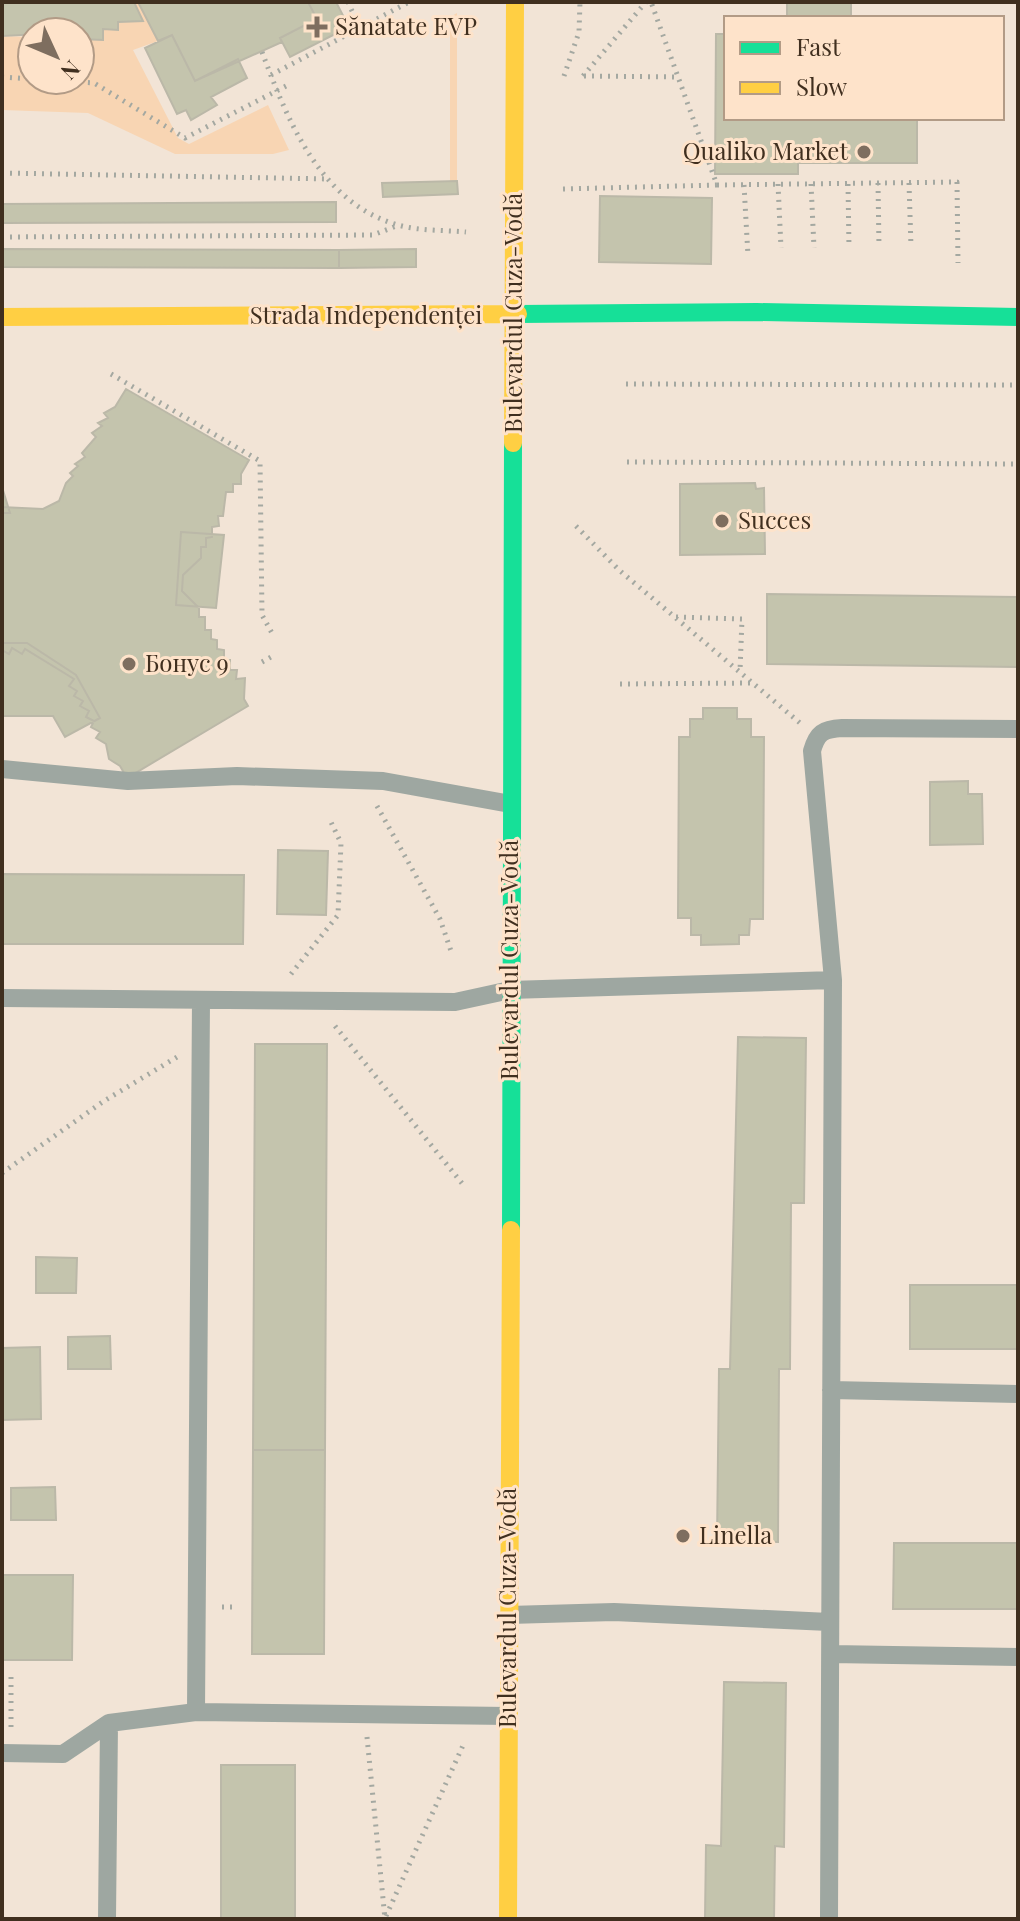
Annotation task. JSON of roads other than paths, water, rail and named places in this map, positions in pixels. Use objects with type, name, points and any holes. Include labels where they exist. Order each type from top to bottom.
[{"type":"main road","name":"Bulevardul Cuza-Vodă","points":[[508,1919],[515,2]]},
{"type":"main road","name":"Strada Independenței","points":[[2,317],[757,312],[1018,317]]},
{"type":"lane","points":[[829,1919],[833,980],[812,751],[816,736],[826,729],[1018,729]]},
{"type":"lane","points":[[2,769],[128,781],[237,776],[364,780],[510,804]]},
{"type":"lane","points":[[2,998],[455,1002],[510,990],[833,980]]},
{"type":"lane","points":[[196,1712],[201,1000]]},
{"type":"lane","points":[[831,1390],[1018,1394]]},
{"type":"lane","points":[[509,1615],[614,1612],[829,1622]]},
{"type":"lane","points":[[831,1654],[1018,1657]]},
{"type":"lane","points":[[6,1753],[63,1754],[109,1723],[196,1712],[508,1716]]},
{"type":"lane","points":[[107,1919],[109,1723]]},
{"type":"place","name":"Sănatate EVP","points":[[317,27]]},
{"type":"place","name":"Qualiko Market","points":[[864,152]]},
{"type":"place","name":"Succes","points":[[722,521]]},
{"type":"place","name":"Бонус 9","points":[[129,664]]},
{"type":"place","name":"Linella","points":[[683,1536]]}]
